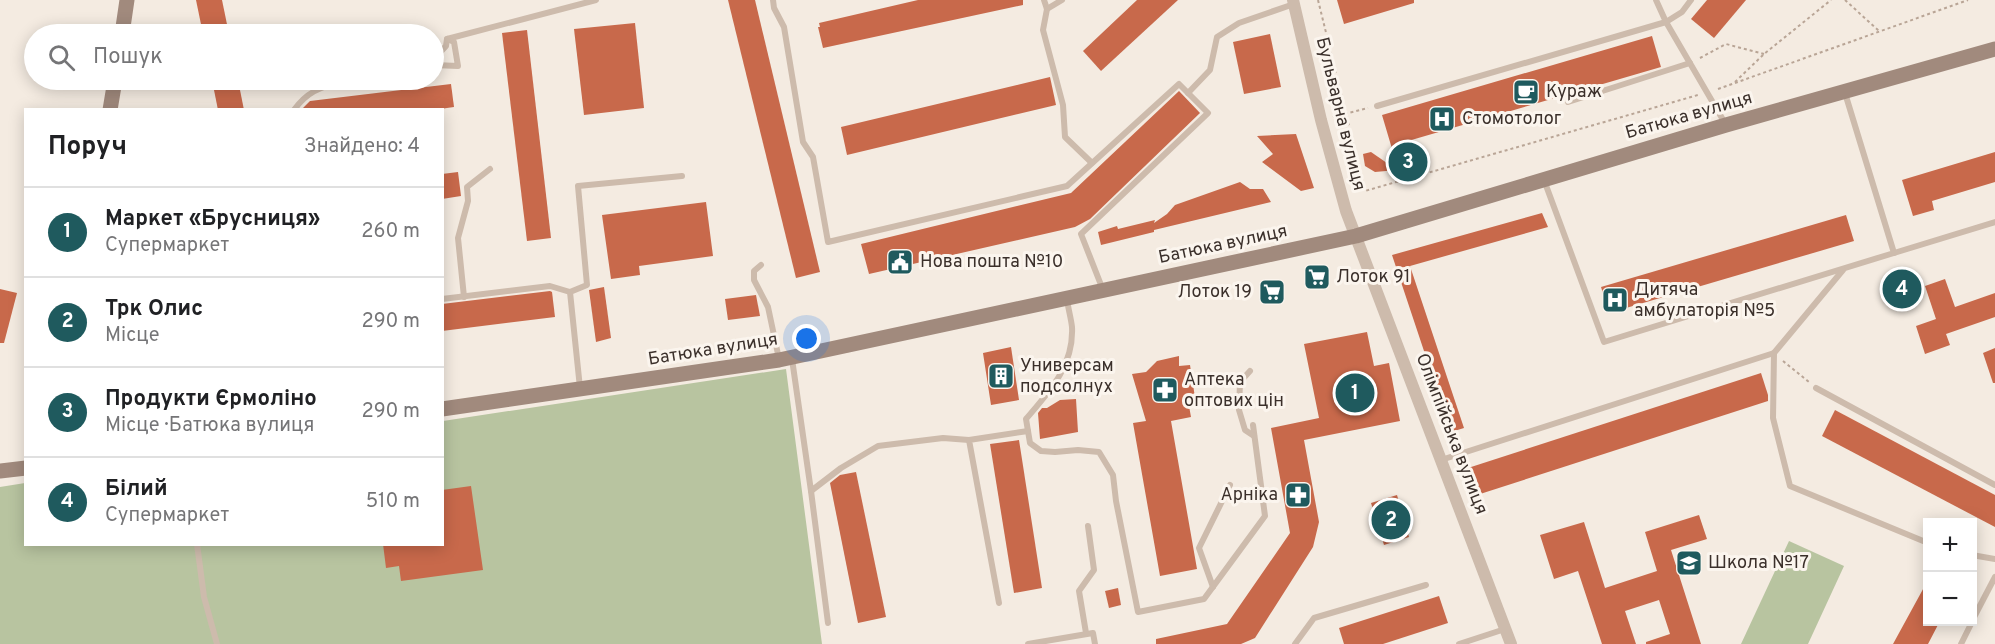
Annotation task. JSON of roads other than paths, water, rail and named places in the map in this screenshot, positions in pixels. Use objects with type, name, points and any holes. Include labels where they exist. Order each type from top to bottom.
[{"type":"street","points":[[123,24],[127,0]]},
{"type":"street","name":"Бульварна вулиця","points":[[1294,2],[1321,120],[1346,211],[1356,236]]},
{"type":"street","name":"Батюка вулиця","points":[[444,409],[785,358],[1356,236],[1726,125],[1995,49]]},
{"type":"street","points":[[110,108],[113,90]]},
{"type":"street","name":"Олімпійська вулиця","points":[[1356,236],[1511,644]]},
{"type":"street","points":[[0,471],[24,468]]},
{"type":"lane","points":[[447,39],[596,0]]},
{"type":"lane","points":[[773,0],[774,8],[784,27],[803,142],[813,157],[828,242],[1067,186],[1179,84],[1208,113],[1081,234],[1103,290]]},
{"type":"lane","points":[[1044,0],[1047,9],[1043,30],[1063,105],[1065,136],[1092,163]]},
{"type":"lane","points":[[1047,9],[1062,0]]},
{"type":"lane","points":[[1656,0],[1666,22],[1726,125]]},
{"type":"lane","points":[[1377,106],[1666,22],[1682,12],[1691,0]]},
{"type":"lane","points":[[1188,93],[1210,70],[1217,37],[1239,23],[1294,2]]},
{"type":"lane","points":[[444,48],[447,39]]},
{"type":"lane","points":[[444,65],[458,66],[454,42],[447,39]]},
{"type":"lane","points":[[1568,102],[1690,63]]},
{"type":"lane","points":[[295,108],[303,97],[315,90]]},
{"type":"lane","points":[[1845,92],[1894,253]]},
{"type":"lane","points":[[464,297],[458,238],[468,201],[467,187],[490,169]]},
{"type":"lane","points":[[444,299],[550,286],[570,292],[587,285],[578,186],[682,176]]},
{"type":"lane","points":[[1544,180],[1604,342],[1995,222]]},
{"type":"lane","points":[[761,266],[754,271],[754,280],[768,307],[785,358],[811,491],[828,622]]},
{"type":"lane","points":[[1441,460],[1774,353],[1844,269]]},
{"type":"lane","points":[[570,292],[580,389]]},
{"type":"lane","points":[[1067,298],[1072,328],[1068,359],[1056,383],[1026,419],[1030,443],[1041,451],[1099,452],[1113,475],[1138,612],[1204,599],[1264,516],[1253,425]]},
{"type":"lane","points":[[1774,353],[1773,418],[1790,486],[1923,541]]},
{"type":"lane","points":[[1250,371],[1240,382],[1239,410],[1245,430],[1254,436]]},
{"type":"lane","points":[[1816,388],[1995,484]]},
{"type":"lane","points":[[811,491],[841,468],[878,446],[943,438],[969,440],[1028,431]]},
{"type":"lane","points":[[969,440],[999,603]]},
{"type":"lane","points":[[1213,587],[1199,548],[1230,485]]},
{"type":"lane","points":[[1086,633],[1078,591],[1094,570],[1088,526]]},
{"type":"lane","points":[[197,546],[204,597],[217,644]]},
{"type":"lane","points":[[1977,556],[1995,559]]},
{"type":"lane","points":[[1977,611],[1995,577]]},
{"type":"lane","points":[[1295,644],[1314,618],[1426,585]]},
{"type":"lane","points":[[1961,644],[1970,626]]},
{"type":"lane","points":[[1459,644],[1505,629]]},
{"type":"lane","points":[[1028,644],[1086,633],[1093,633],[1095,644]]},
{"type":"place","name":"Кураж","points":[[1526,92]]},
{"type":"place","name":"Стомотолог","points":[[1442,119]]},
{"type":"place","name":"Продукти Єрмоліно","points":[[1408,162]]},
{"type":"place","name":"Нова пошта №10","points":[[900,262]]},
{"type":"place","name":"Лоток 91","points":[[1317,277]]},
{"type":"place","name":"Білий","points":[[1902,289]]},
{"type":"place","name":"Лоток 19","points":[[1272,292]]},
{"type":"place","name":"Дитяча амбулаторія №5","points":[[1615,300]]},
{"type":"place","name":"Универсам подсолнух","points":[[1001,376]]},
{"type":"place","name":"Аптека оптових цін","points":[[1165,390]]},
{"type":"place","name":"Маркет «Брусниця»","points":[[1355,393]]},
{"type":"place","name":"Арніка","points":[[1298,495]]},
{"type":"place","name":"Трк Олис","points":[[1391,520]]},
{"type":"place","name":"Школа №17","points":[[1689,563]]}]
